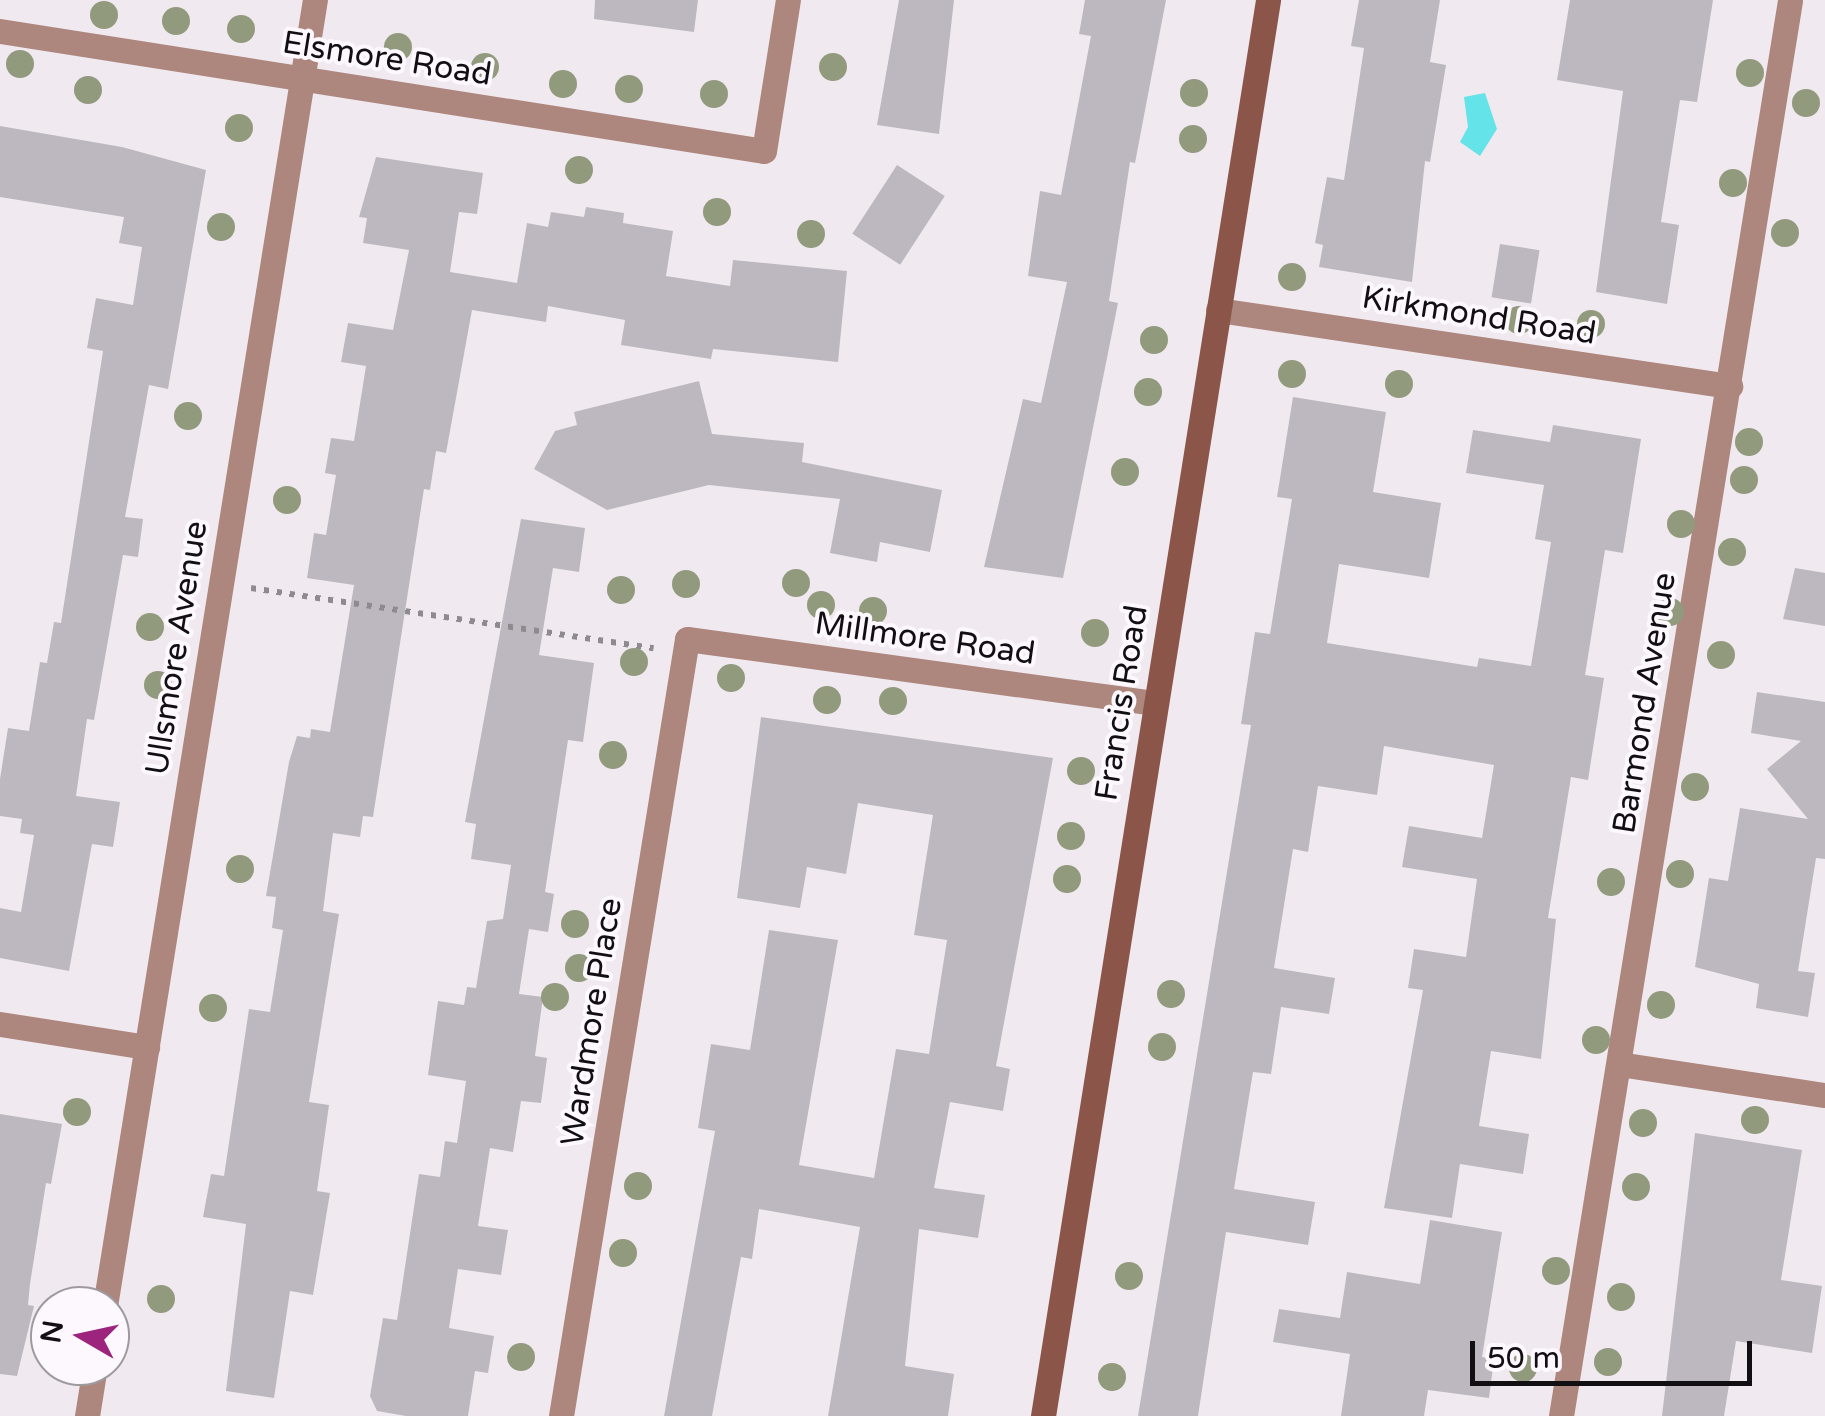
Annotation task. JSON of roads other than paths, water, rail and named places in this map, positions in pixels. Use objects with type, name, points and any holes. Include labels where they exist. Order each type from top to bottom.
[{"type":"street","name":"Ullsmore Avenue","points":[[108,1286],[315,0]]},
{"type":"street","name":"Elsmore Road","points":[[0,31],[764,151],[788,0]]},
{"type":"street","name":"Francis Road","points":[[1044,1416],[1268,0]]},
{"type":"street","name":"Barmond Avenue","points":[[1562,1416],[1790,0]]},
{"type":"street","name":"Kirkmond Road","points":[[1218,310],[1730,386]]},
{"type":"street","name":"Millmore Road","points":[[687,639],[1154,703]]},
{"type":"street","name":"Wardmore Place","points":[[562,1416],[687,639]]},
{"type":"street","points":[[0,1024],[147,1047]]},
{"type":"street","points":[[1620,1064],[1825,1095]]},
{"type":"street","points":[[87,1416],[92,1386]]},
{"type":"water","points":[[1485,93],[1497,129],[1480,156],[1460,142],[1468,127],[1464,97]]}]
